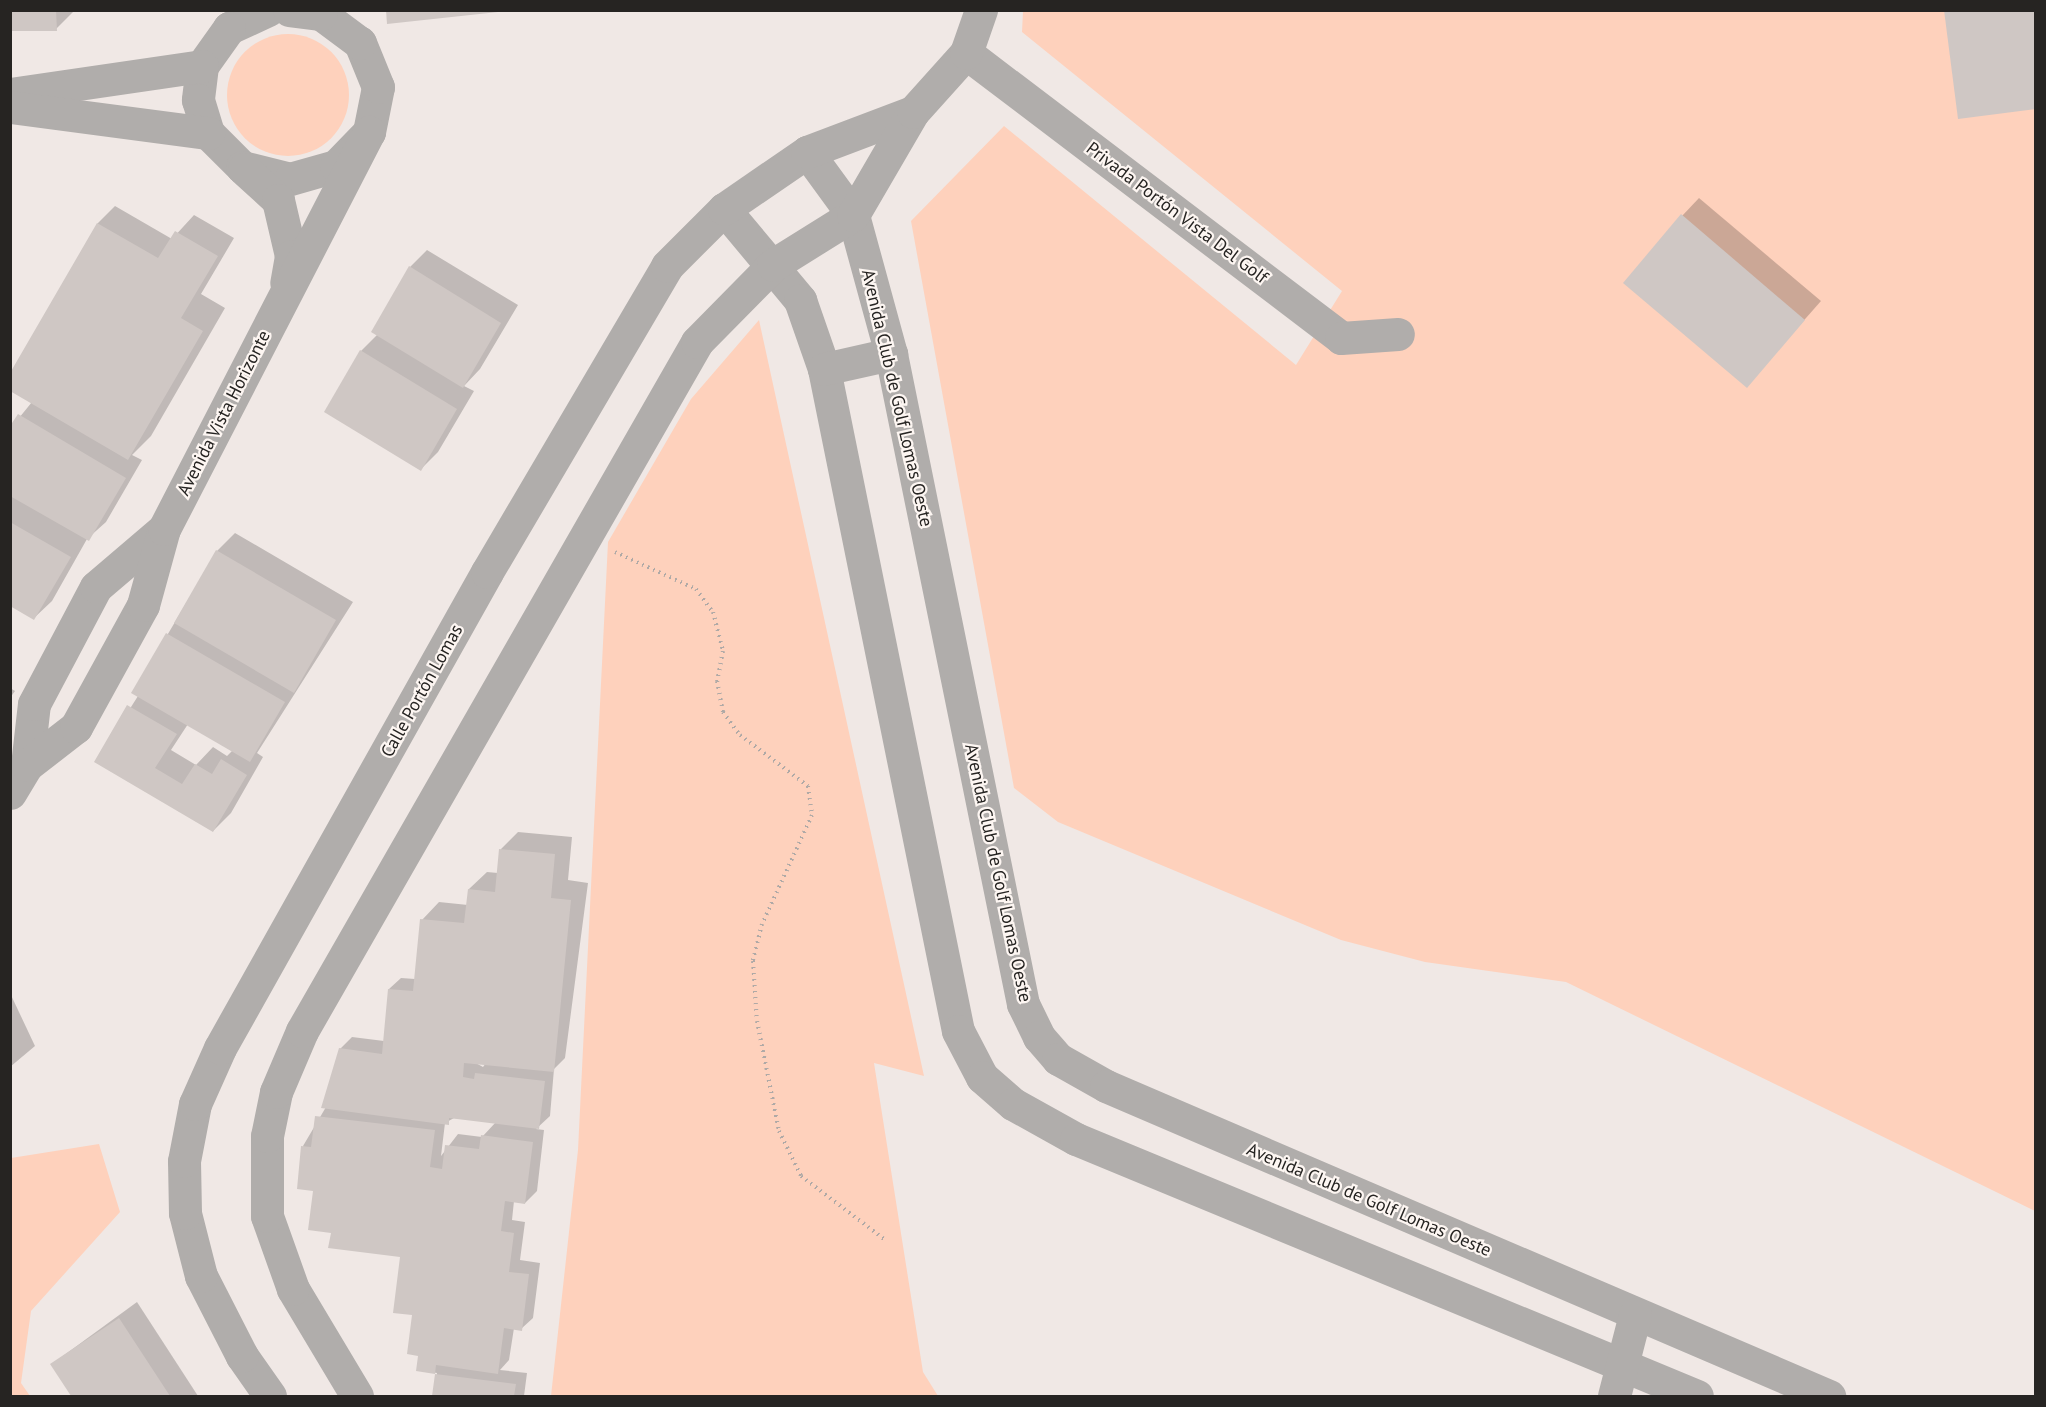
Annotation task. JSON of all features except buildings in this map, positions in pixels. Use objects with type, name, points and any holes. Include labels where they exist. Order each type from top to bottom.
[{"type":"street","points":[[10,107],[208,133],[198,100],[202,66],[229,28],[268,10]]},
{"type":"street","name":"Avenida Vista Horizonte","points":[[10,793],[27,765],[76,727],[143,605],[164,529],[369,132],[378,87],[360,43],[321,14],[289,10]]},
{"type":"street","points":[[966,53],[981,10]]},
{"type":"street","name":"Calle Portón Lomas","points":[[357,1396],[293,1289],[267,1216],[264,1170],[276,1092],[302,1031],[584,539],[661,396],[697,342],[773,265],[853,215],[913,112],[966,53]]},
{"type":"street","name":"Privada Portón Vista Del Golf","points":[[966,53],[1341,338],[1398,334]]},
{"type":"street","points":[[10,94],[202,66]]},
{"type":"street","name":"Calle Portón Lomas","points":[[270,1396],[242,1356],[201,1276],[184,1213],[184,1161],[195,1104],[245,1003],[564,439],[667,266],[724,209],[807,152],[913,112]]},
{"type":"street","points":[[242,167],[290,179],[327,169],[336,166],[369,132]]},
{"type":"street","name":"Avenida Vista Horizonte","points":[[208,133],[278,200],[291,256],[284,297]]},
{"type":"street","name":"Avenida Club de Golf Lomas Oeste","points":[[807,152],[853,215],[891,354],[1023,1004],[1039,1037],[1058,1059],[1106,1086],[1635,1315],[1829,1396]]},
{"type":"street","points":[[724,209],[800,300],[824,369],[958,1030],[982,1077],[1013,1104],[1076,1139],[1697,1396]]},
{"type":"street","points":[[824,369],[891,354]]},
{"type":"street","name":"Avenida Vista Horizonte","points":[[27,765],[34,704],[96,587],[164,529]]},
{"type":"street","points":[[1614,1396],[1635,1315]]},
{"type":"path","points":[[584,539],[696,589],[713,612],[723,651],[717,681],[723,712],[740,735],[808,786],[812,815],[762,924],[753,961],[757,1020],[780,1131],[801,1176],[884,1239]]},
{"type":"shaded area","points":[[1023,11],[2035,11],[2035,1211],[1566,982],[1425,962],[1341,940],[1058,822],[1014,788],[911,221],[1004,126],[1296,365],[1342,291],[1022,32]]},
{"type":"shaded area","points":[[288,34],[311,39],[322,44],[331,52],[339,61],[344,72],[349,95],[344,118],[339,129],[331,138],[322,146],[311,151],[288,156],[265,151],[254,146],[245,138],[237,129],[232,118],[227,95],[232,72],[237,61],[245,52],[254,44],[265,39]]},
{"type":"shaded area","points":[[759,320],[924,1076],[874,1063],[923,1372],[938,1396],[551,1396],[578,1150],[608,542],[691,399]]},
{"type":"shaded area","points":[[99,1144],[120,1212],[31,1311],[21,1383],[30,1396],[11,1396],[11,1158]]}]
